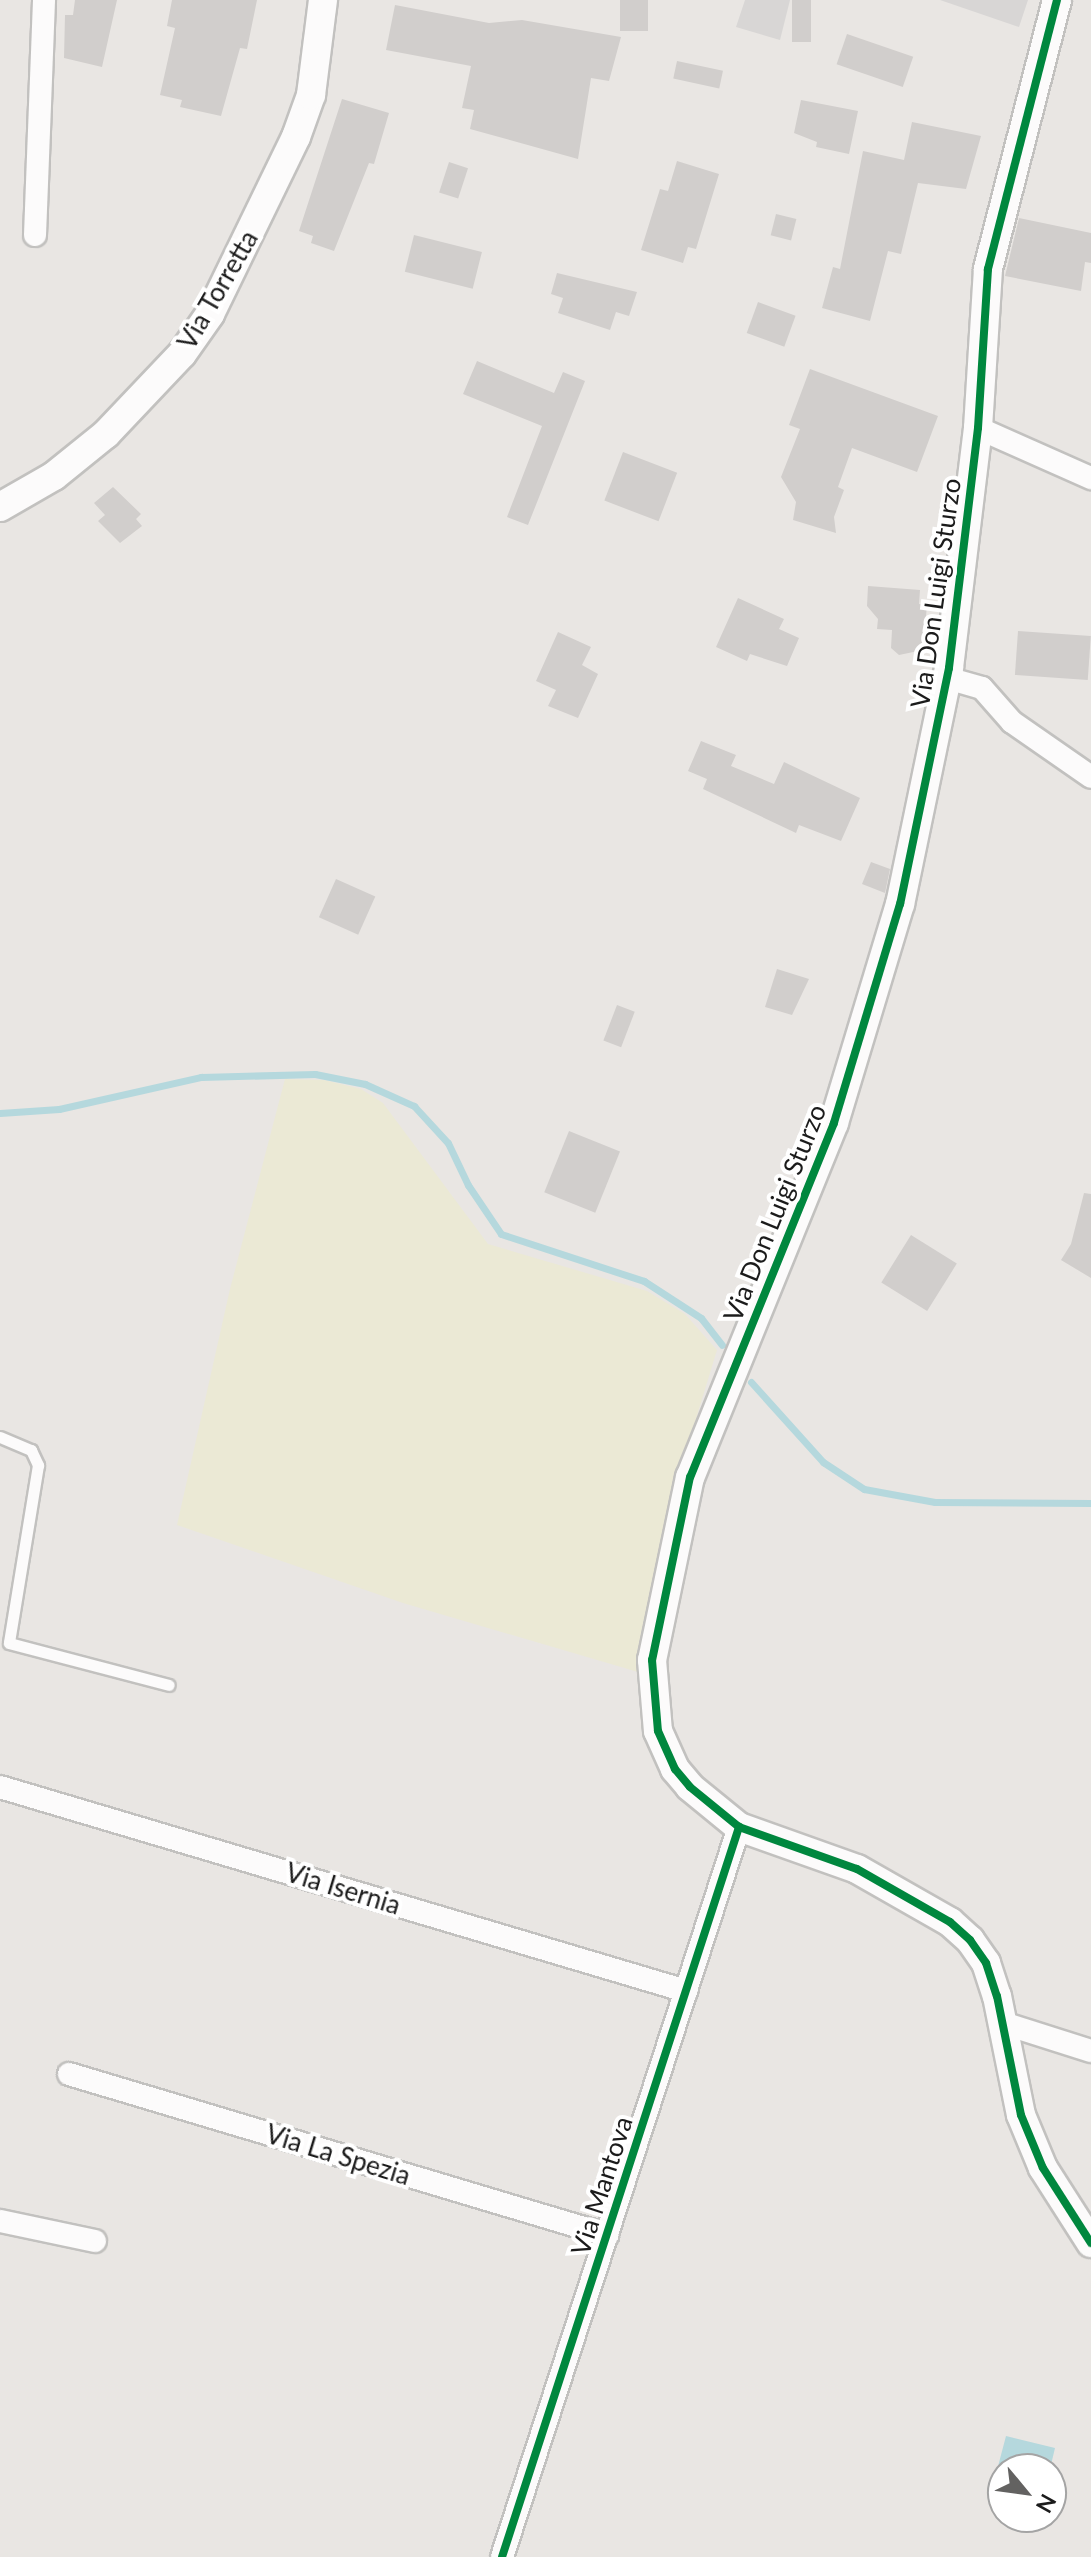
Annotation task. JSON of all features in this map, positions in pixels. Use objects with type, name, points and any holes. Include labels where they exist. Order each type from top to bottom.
[{"type":"street","points":[[35,235],[44,0]]},
{"type":"street","name":"Via Torretta","points":[[0,507],[54,476],[106,434],[182,354],[210,314],[296,137],[311,95],[323,0]]},
{"type":"street","name":"Via Don Luigi Sturzo","points":[[1057,0],[988,269],[978,428],[947,678],[927,788],[879,975],[834,1123],[690,1477],[652,1660],[658,1731],[675,1769],[739,1827],[857,1869],[950,1922],[986,1963],[1003,2023],[1021,2115],[1043,2168],[1091,2243]]},
{"type":"street","points":[[978,428],[1091,478]]},
{"type":"street","points":[[947,678],[982,688],[1012,722],[1091,777]]},
{"type":"street","name":"Via Isernia","points":[[0,1787],[686,1991]]},
{"type":"street","name":"Via Mantova","points":[[502,2557],[739,1827]]},
{"type":"street","points":[[1003,2023],[1091,2051]]},
{"type":"street","name":"Via La Spezia","points":[[69,2074],[607,2235]]},
{"type":"street","points":[[0,2221],[95,2241]]},
{"type":"lane","points":[[0,1437],[31,1450],[38,1465],[9,1643],[169,1685]]},
{"type":"shaded area","points":[[745,0],[790,0],[780,40],[736,27]]},
{"type":"shaded area","points":[[940,0],[1028,0],[1019,27]]},
{"type":"shaded area","points":[[285,1079],[324,1080],[361,1089],[383,1103],[488,1244],[647,1291],[685,1314],[717,1350],[688,1445],[638,1672],[403,1603],[177,1525],[230,1289]]},
{"type":"water","points":[[1006,2436],[1055,2448],[1054,2453],[1002,2453]]},
{"type":"building","points":[[75,0],[117,0],[102,67],[64,58],[65,15],[73,15]]},
{"type":"building","points":[[172,0],[257,0],[247,49],[240,48],[221,116],[180,107],[182,100],[160,95],[175,28],[167,26]]},
{"type":"building","points":[[620,0],[648,0],[648,31],[620,31]]},
{"type":"building","points":[[792,0],[811,0],[811,42],[792,42]]},
{"type":"building","points":[[395,5],[489,23],[522,20],[621,37],[609,81],[591,78],[578,159],[470,129],[474,110],[462,108],[471,66],[386,50]]},
{"type":"building","points":[[847,34],[913,57],[903,87],[837,64]]},
{"type":"building","points":[[677,61],[723,71],[719,88],[673,79]]},
{"type":"building","points":[[342,99],[389,113],[374,164],[369,163],[334,251],[311,243],[313,236],[299,231]]},
{"type":"building","points":[[801,100],[858,111],[849,154],[816,147],[817,142],[794,133]]},
{"type":"building","points":[[912,122],[981,136],[966,189],[918,183],[901,254],[888,251],[870,321],[822,308],[833,267],[840,269],[863,151],[904,160]]},
{"type":"building","points":[[677,161],[719,174],[696,249],[688,247],[683,263],[641,250],[660,189],[668,191]]},
{"type":"building","points":[[449,162],[468,168],[458,199],[439,192]]},
{"type":"building","points":[[776,214],[796,219],[791,240],[771,235]]},
{"type":"building","points":[[1019,218],[1091,233],[1091,263],[1085,262],[1081,291],[1005,276]]},
{"type":"building","points":[[414,235],[482,252],[473,289],[405,272]]},
{"type":"building","points":[[557,273],[637,292],[629,316],[616,312],[610,330],[558,313],[563,298],[551,294]]},
{"type":"building","points":[[758,302],[796,316],[784,347],[747,333]]},
{"type":"building","points":[[477,361],[554,393],[563,372],[585,381],[528,525],[507,517],[542,426],[463,394]]},
{"type":"building","points":[[810,369],[938,416],[917,472],[852,448],[838,487],[844,490],[834,517],[836,533],[793,520],[796,502],[781,477],[800,429],[789,425]]},
{"type":"building","points":[[623,452],[677,473],[659,521],[604,501]]},
{"type":"building","points":[[113,487],[141,514],[136,519],[142,526],[120,543],[98,521],[105,515],[94,503]]},
{"type":"building","points":[[868,586],[920,590],[919,604],[927,605],[923,650],[899,655],[891,648],[892,630],[877,629],[878,619],[867,606]]},
{"type":"building","points":[[738,598],[784,619],[779,629],[799,638],[787,666],[750,654],[747,661],[716,647]]},
{"type":"building","points":[[1018,631],[1091,636],[1088,680],[1015,675]]},
{"type":"building","points":[[558,632],[591,647],[582,665],[598,674],[578,718],[548,706],[556,690],[536,681]]},
{"type":"building","points":[[701,741],[736,755],[731,766],[774,784],[784,762],[860,798],[841,841],[799,825],[796,833],[703,789],[707,779],[688,771]]},
{"type":"building","points":[[871,862],[890,869],[885,893],[862,884]]},
{"type":"building","points":[[336,879],[375,896],[358,935],[319,917]]},
{"type":"building","points":[[777,969],[809,979],[792,1015],[765,1007]]},
{"type":"building","points":[[617,1005],[635,1012],[621,1047],[603,1040]]},
{"type":"building","points":[[569,1131],[620,1152],[595,1213],[544,1192]]},
{"type":"building","points":[[1084,1193],[1091,1194],[1091,1278],[1061,1260],[1071,1244]]},
{"type":"building","points":[[911,1235],[957,1264],[927,1311],[881,1282]]},
{"type":"waterway","points":[[0,1113],[59,1109],[201,1077],[315,1074],[365,1084],[414,1106],[448,1143],[468,1185],[501,1234],[644,1281],[701,1318],[722,1345]]},
{"type":"waterway","points":[[751,1382],[823,1462],[864,1489],[935,1502],[1091,1503]]},
{"type":"cycle path","points":[[1057,0],[988,269],[978,428],[949,668],[900,904],[834,1123],[690,1477],[652,1660],[658,1731],[675,1769],[690,1787],[739,1827],[857,1869],[950,1922],[970,1940],[986,1963],[997,1996],[1021,2115],[1043,2168],[1091,2243]]},
{"type":"cycle path","points":[[502,2557],[739,1827]]}]
